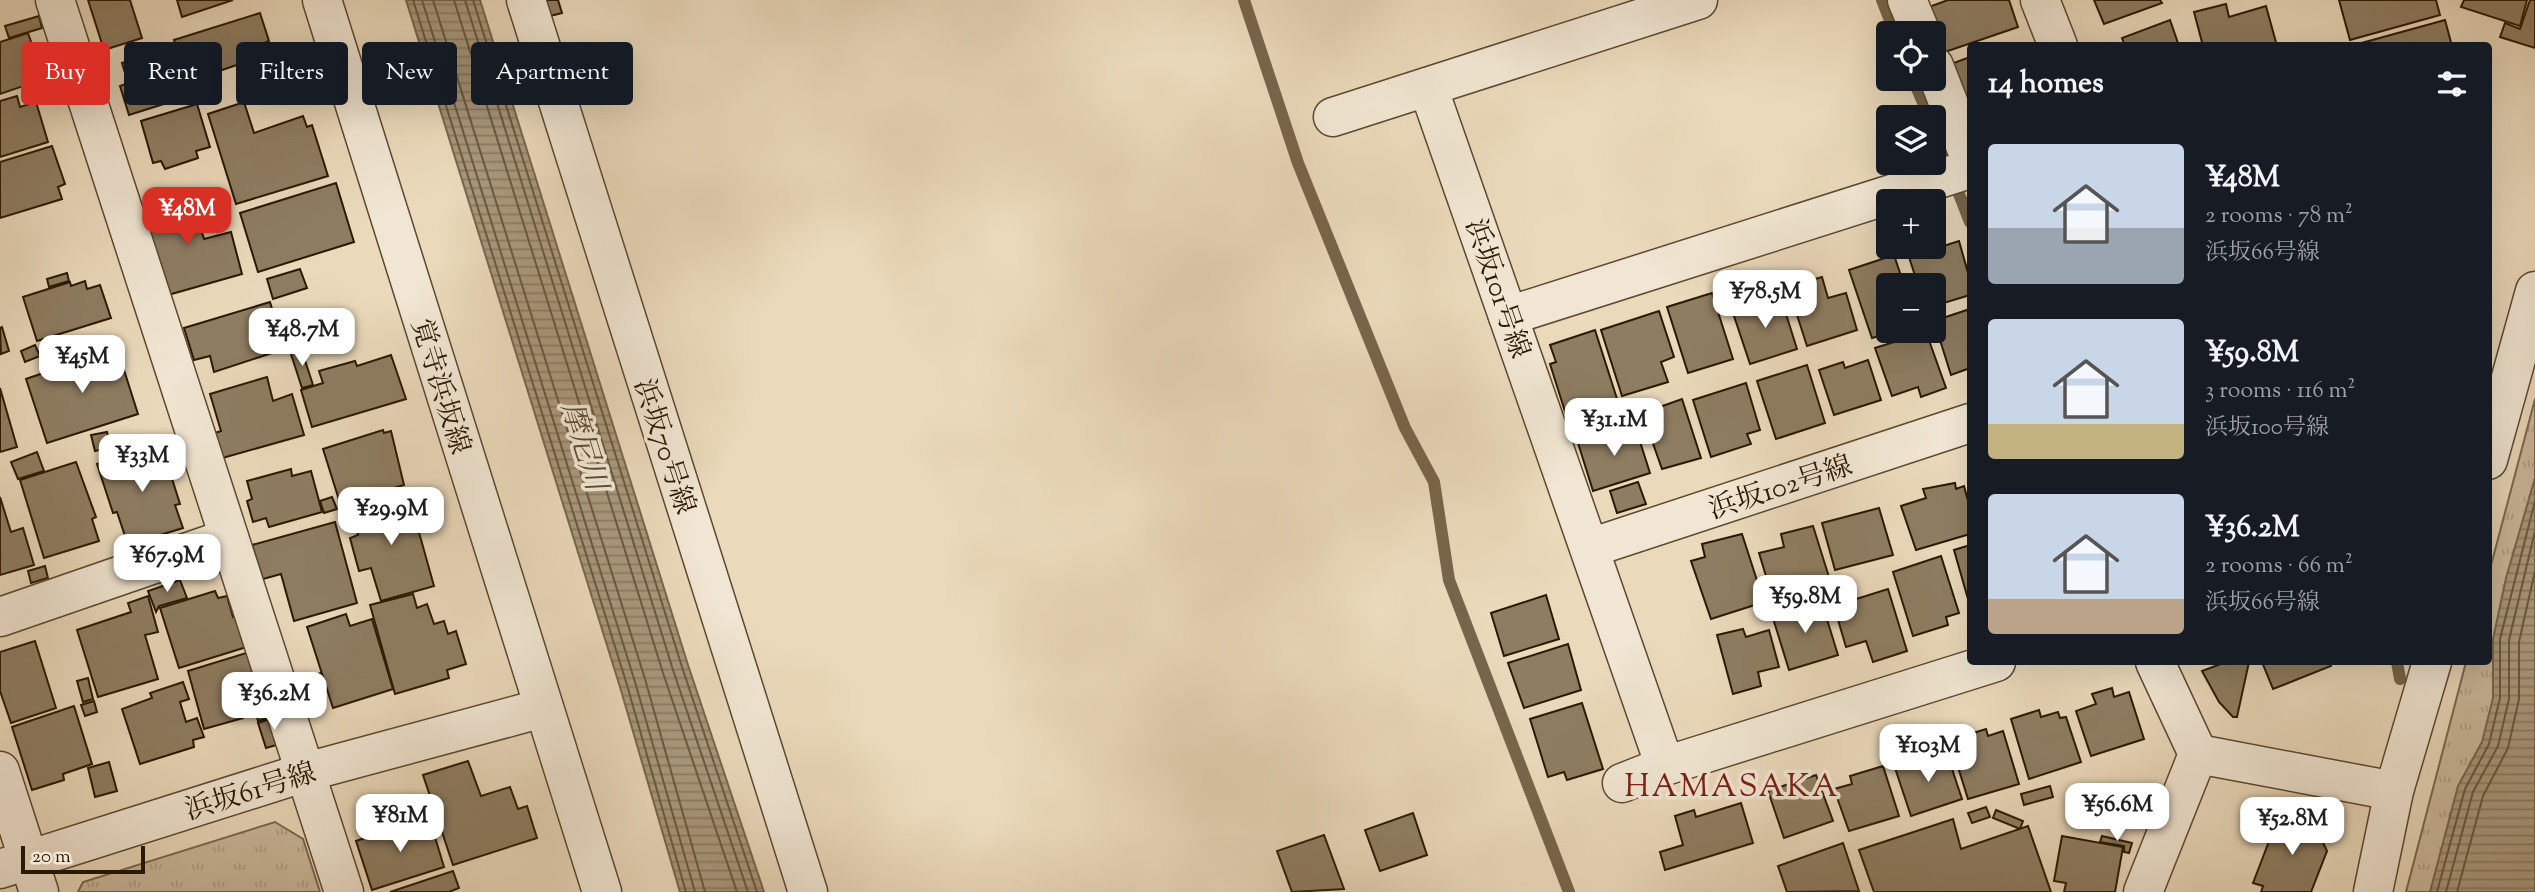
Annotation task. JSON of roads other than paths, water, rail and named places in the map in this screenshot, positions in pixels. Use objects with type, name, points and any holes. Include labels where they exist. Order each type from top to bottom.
[{"type":"street","points":[[55,0],[344,892]]},
{"type":"street","name":"覚寺浜坂線","points":[[322,0],[602,892]]},
{"type":"street","name":"浜坂70号線","points":[[526,0],[808,892]]},
{"type":"street","points":[[1333,117],[1698,0]]},
{"type":"street","points":[[1907,0],[1916,21]]},
{"type":"street","points":[[2040,0],[2056,42]]},
{"type":"street","name":"浜坂101号線","points":[[1429,87],[1665,766]]},
{"type":"street","points":[[1944,91],[1967,150]]},
{"type":"street","points":[[1508,316],[1967,170]]},
{"type":"street","points":[[2492,446],[2535,291]]},
{"type":"street","name":"浜坂102号線","points":[[1590,548],[1967,424]]},
{"type":"street","points":[[0,617],[229,538]]},
{"type":"street","points":[[1622,783],[1665,766],[1986,665]]},
{"type":"street","points":[[2143,892],[2198,754],[2156,665]]},
{"type":"street","points":[[2373,892],[2394,791],[2431,665]]},
{"type":"street","name":"浜坂61号線","points":[[23,874],[306,772],[543,709]]},
{"type":"street","points":[[2198,754],[2394,791]]},
{"type":"street","points":[[0,771],[23,874]]},
{"type":"water","name":"摩尼川","points":[[406,0],[480,0],[493,42],[471,42],[471,105],[513,105],[688,665],[764,892],[680,892],[620,687],[439,105],[457,105],[457,42],[419,42]]},
{"type":"water","points":[[2535,478],[2535,892],[2430,892],[2458,786],[2482,742],[2493,698],[2493,639],[2506,578]]},
{"type":"waterway","points":[[1244,0],[1298,163],[1405,428],[1434,482],[1449,580],[1569,892]]},
{"type":"waterway","points":[[1882,0],[1890,21]]},
{"type":"waterway","points":[[1918,91],[1924,105]]},
{"type":"waterway","points":[[1946,161],[1967,214]]},
{"type":"waterway","points":[[2398,665],[2400,679]]},
{"type":"district","name":"HAMASAKA","points":[[1732,785]]}]
